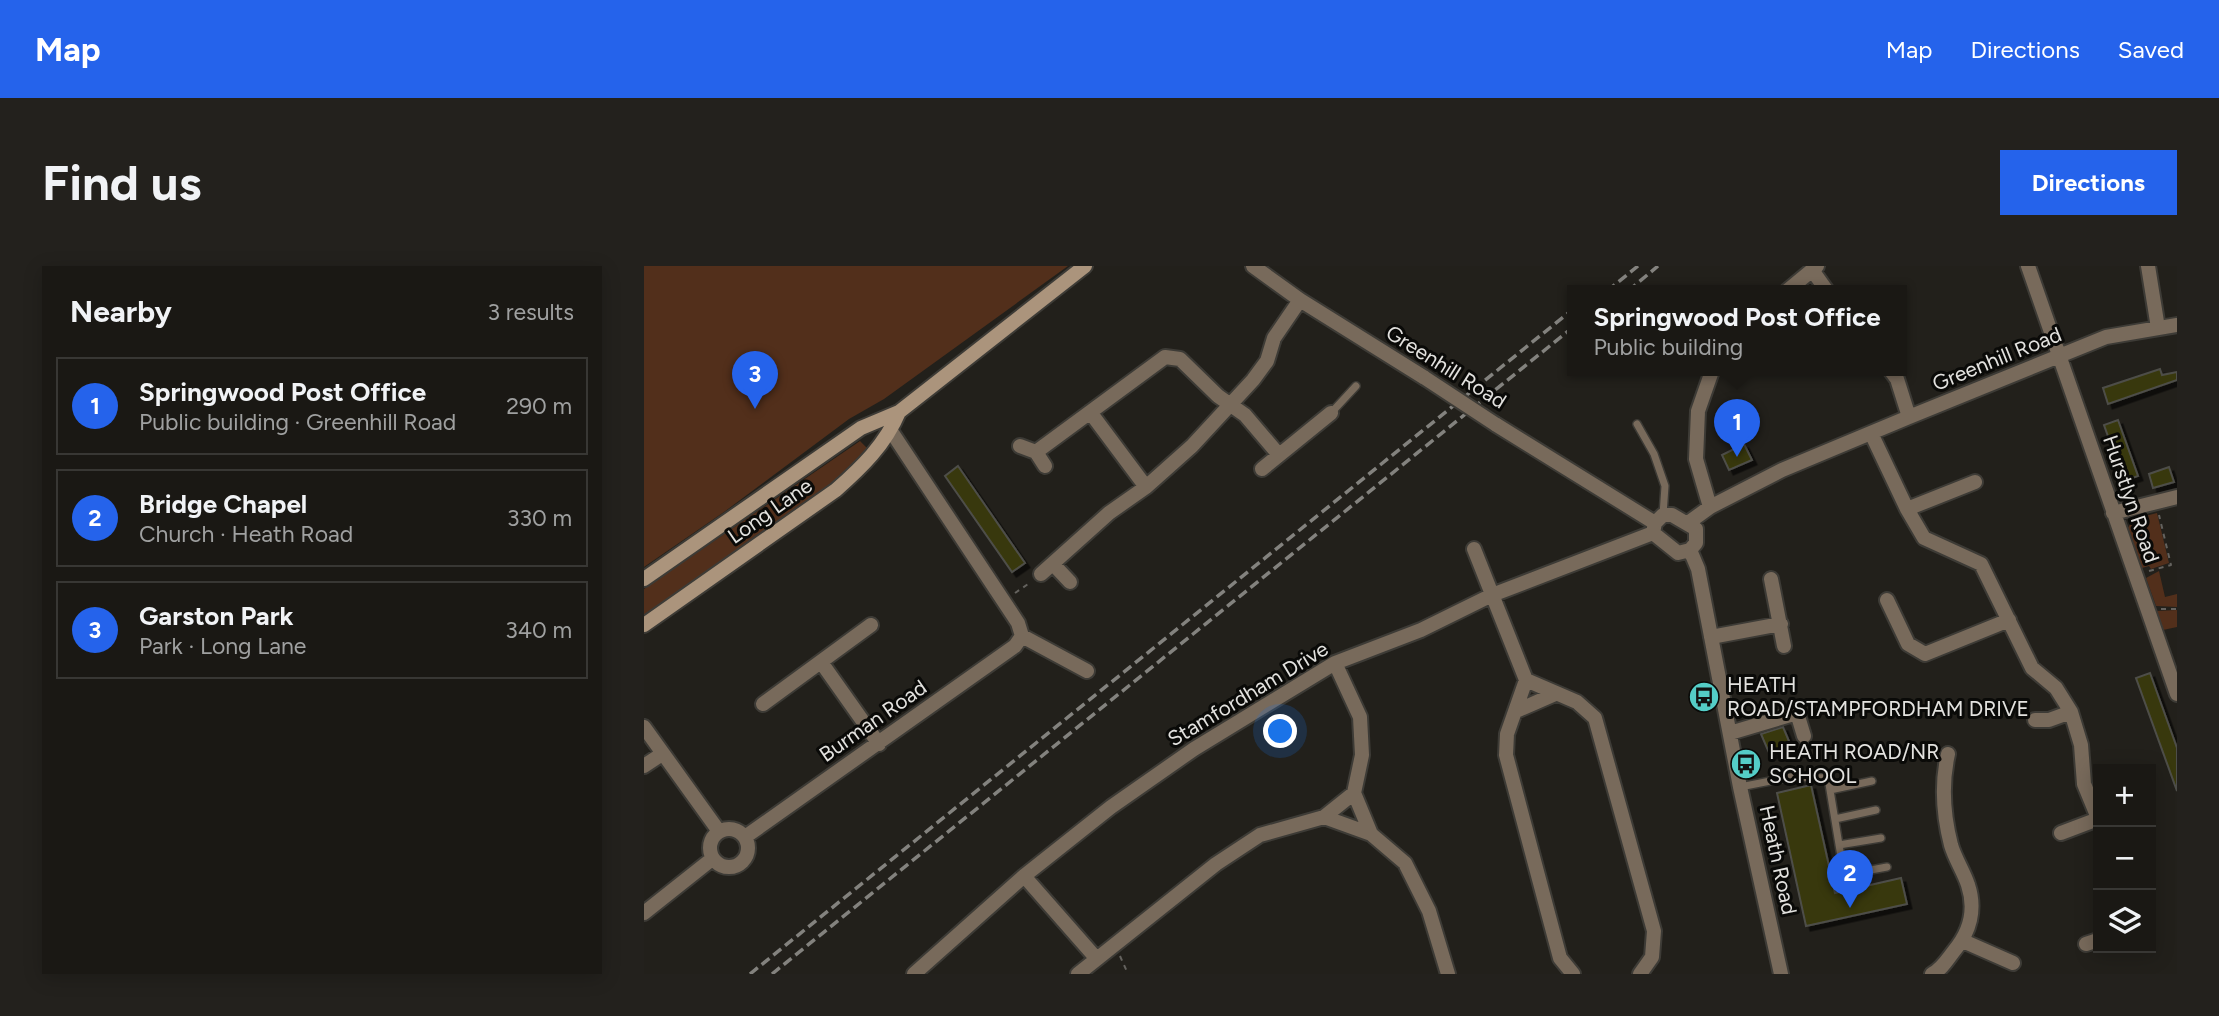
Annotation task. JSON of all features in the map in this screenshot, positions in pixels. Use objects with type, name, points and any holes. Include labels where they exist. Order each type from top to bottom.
[{"type":"street","name":"Long Lane","points":[[644,579],[861,428],[899,412],[1085,266]]},
{"type":"street","name":"Greenhill Road","points":[[1252,266],[1300,300],[1657,524]]},
{"type":"street","name":"Hurstlyn Road","points":[[2028,266],[2134,575],[2173,671],[2177,694]]},
{"type":"street","points":[[2148,266],[2158,328]]},
{"type":"street","points":[[1794,285],[1814,268],[1824,285]]},
{"type":"street","points":[[1041,574],[1109,513],[1146,487],[1192,446],[1267,361],[1273,338],[1300,300]]},
{"type":"street","name":"Greenhill Road","points":[[1688,523],[1710,507],[1782,470],[2106,337],[2177,325]]},
{"type":"street","points":[[1036,452],[1165,356],[1180,359],[1230,405],[1245,415],[1279,455]]},
{"type":"street","points":[[1710,376],[1698,411],[1696,459],[1710,507]]},
{"type":"street","points":[[1895,376],[1909,417]]},
{"type":"street","name":"Long Lane","points":[[644,625],[836,490],[865,464],[891,431],[899,412]]},
{"type":"street","points":[[1090,412],[1146,487]]},
{"type":"street","points":[[1262,469],[1331,413]]},
{"type":"street","points":[[891,431],[1018,623],[1022,636],[1087,671]]},
{"type":"street","points":[[1871,433],[1907,509],[1924,538],[1982,564],[2032,668],[2056,688],[2071,712],[2081,745],[2084,784],[2093,806]]},
{"type":"street","points":[[1020,446],[1036,452],[1045,466]]},
{"type":"street","points":[[1907,509],[1975,482]]},
{"type":"street","points":[[2113,513],[2177,497]]},
{"type":"street","points":[[1688,523],[1672,515],[1657,524],[1678,553],[1690,550]]},
{"type":"street","name":"Heath Road","points":[[1688,523],[1696,529],[1697,535],[1690,550],[1698,569],[1740,787],[1781,974]]},
{"type":"street","name":"Stamfordham Drive","points":[[914,974],[1024,876],[1111,807],[1194,749],[1335,663],[1421,630],[1492,595],[1657,524]]},
{"type":"street","points":[[1474,549],[1526,680],[1507,734],[1506,755],[1560,958],[1573,974]]},
{"type":"street","points":[[1053,564],[1070,582]]},
{"type":"street","points":[[1771,579],[1784,646]]},
{"type":"street","points":[[1887,600],[1908,644],[1925,654],[2009,620]]},
{"type":"street","points":[[1712,637],[1780,624]]},
{"type":"street","points":[[763,704],[871,625]]},
{"type":"street","name":"Burman Road","points":[[745,836],[1015,646],[1022,636]]},
{"type":"street","points":[[821,662],[879,744]]},
{"type":"street","points":[[1335,663],[1360,717],[1362,755],[1354,793],[1371,834]]},
{"type":"street","points":[[1526,680],[1577,702],[1595,718],[1654,931],[1652,957],[1640,974]]},
{"type":"street","points":[[1516,710],[1555,694]]},
{"type":"street","points":[[2035,720],[2049,720],[2071,712]]},
{"type":"street","points":[[1730,733],[1797,713],[1804,736]]},
{"type":"street","points":[[644,727],[718,831]]},
{"type":"street","points":[[644,766],[662,754]]},
{"type":"street","points":[[1932,974],[1938,971],[1963,941],[1973,914],[1969,887],[1952,848],[1943,805],[1943,776],[1948,754]]},
{"type":"street","points":[[1078,974],[1216,863],[1260,835],[1324,817],[1354,793]]},
{"type":"street","points":[[1324,817],[1371,834],[1405,863],[1429,911],[1448,974]]},
{"type":"street","points":[[2060,834],[2093,820]]},
{"type":"street","points":[[730,829],[745,836],[748,847],[741,862],[725,866],[712,859],[710,851],[713,837],[718,831],[730,829]]},
{"type":"street","points":[[644,913],[712,859]]},
{"type":"street","points":[[1024,876],[1096,958]]},
{"type":"street","points":[[1963,941],[2013,963]]},
{"type":"lane","points":[[1331,413],[1356,386]]},
{"type":"lane","points":[[1637,424],[1654,454],[1665,486],[1657,524]]},
{"type":"lane","points":[[1740,787],[1791,777],[1828,778],[1844,875],[1887,867]]},
{"type":"lane","points":[[1830,789],[1872,781]]},
{"type":"lane","points":[[1835,819],[1876,810]]},
{"type":"lane","points":[[1839,845],[1881,838]]},
{"type":"path","points":[[2134,575],[2171,565],[2156,502]]},
{"type":"path","points":[[1003,602],[1041,574]]},
{"type":"path","points":[[1115,943],[1128,974]]},
{"type":"shaded area","points":[[644,266],[1068,266],[644,567]]},
{"type":"shaded area","points":[[860,441],[869,450],[824,493],[644,618],[644,589]]},
{"type":"shaded area","points":[[2157,513],[2169,563],[2151,569],[2149,566],[2142,568],[2128,528],[2133,519]]},
{"type":"shaded area","points":[[2159,571],[2165,597],[2177,594],[2177,607],[2156,606],[2146,578]]},
{"type":"shaded area","points":[[2177,610],[2177,627],[2163,630],[2157,611]]},
{"type":"building","points":[[2160,369],[2162,375],[2177,372],[2177,380],[2108,404],[2103,388]]},
{"type":"building","points":[[2118,420],[2138,476],[2124,481],[2104,425]]},
{"type":"building","points":[[1744,444],[1752,460],[1729,470],[1722,455]]},
{"type":"building","points":[[958,466],[1025,563],[1012,572],[945,476]]},
{"type":"building","points":[[2169,467],[2174,482],[2153,488],[2149,474]]},
{"type":"building","points":[[2150,673],[2177,748],[2177,791],[2136,678]]},
{"type":"building","points":[[1783,727],[1791,746],[1770,755],[1761,734]]},
{"type":"building","points":[[1811,785],[1835,893],[1901,878],[1907,904],[1806,926],[1777,793]]},
{"type":"railway","points":[[1614,285],[1638,266]]},
{"type":"railway","points":[[1635,285],[1658,266]]},
{"type":"railway","points":[[750,974],[1567,314]]},
{"type":"railway","points":[[772,974],[1567,332]]},
{"type":"place","name":"Garston Park","points":[[755,409]]},
{"type":"place","name":"Springwood Post Office","points":[[1737,457]]},
{"type":"place","name":"HEATH ROAD/STAMPFORDHAM DRIVE","points":[[1704,697]]},
{"type":"place","name":"HEATH ROAD/NR SCHOOL","points":[[1746,764]]},
{"type":"place","name":"Bridge Chapel","points":[[1850,908]]}]
